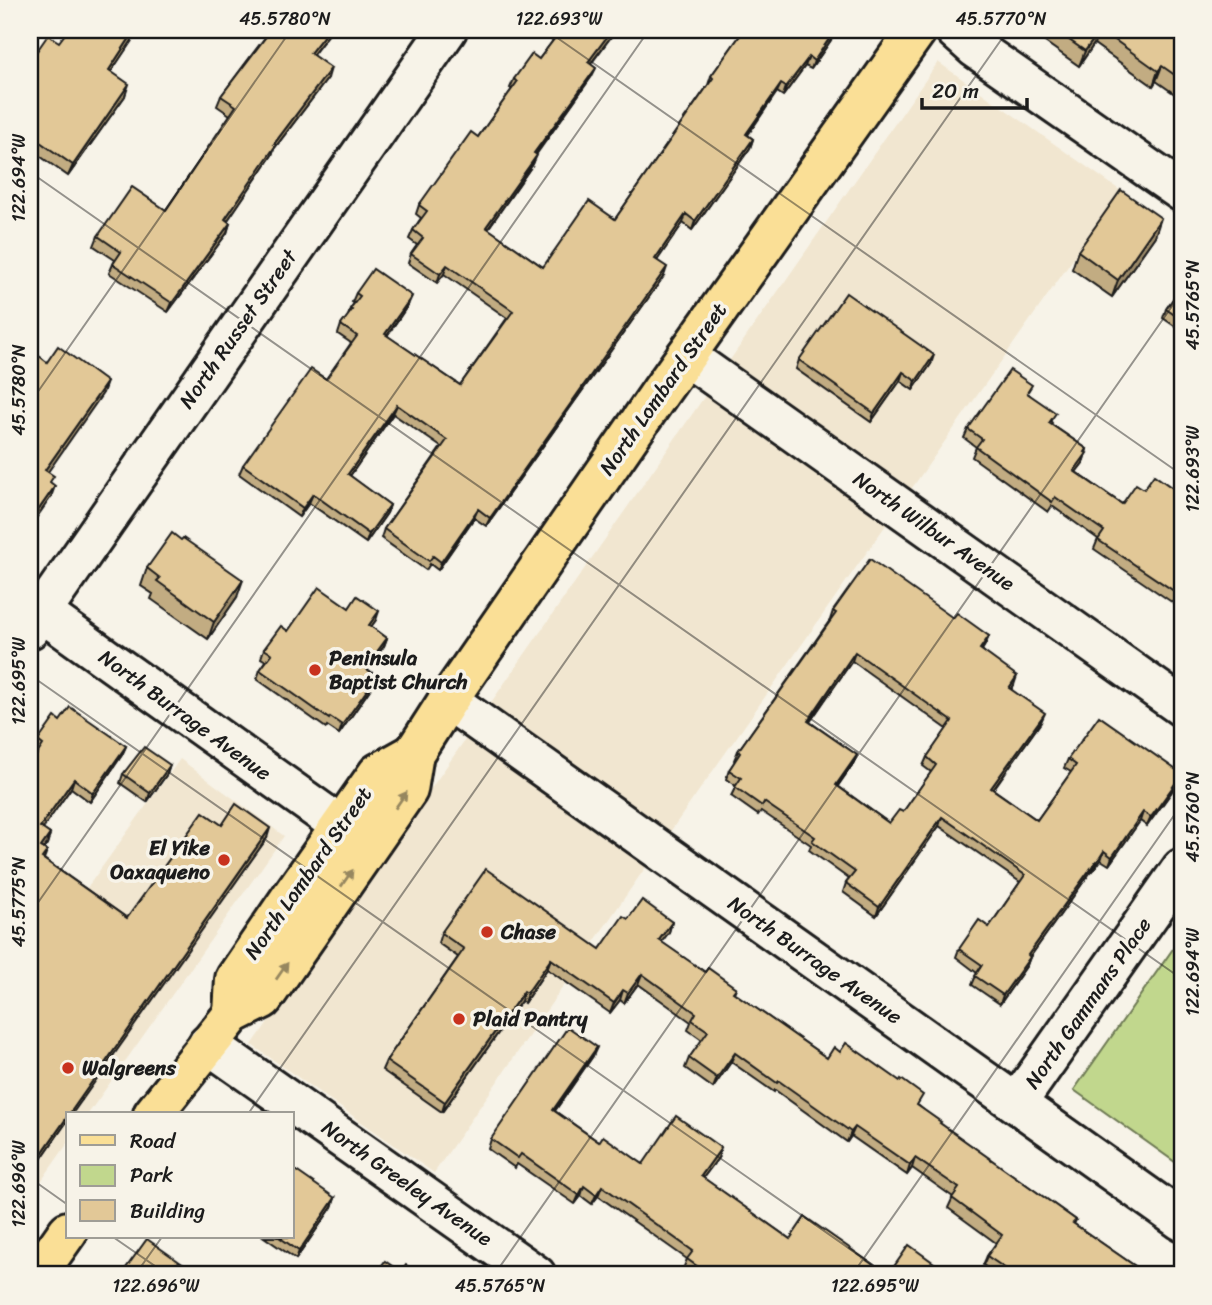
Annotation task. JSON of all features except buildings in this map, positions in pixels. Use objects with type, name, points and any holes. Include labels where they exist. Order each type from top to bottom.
[{"type":"main road","name":"North Lombard Street","points":[[155,1112],[233,1014],[263,999],[408,790],[414,753],[448,700],[686,356],[917,30]]},
{"type":"main road","name":"North Lombard Street","points":[[233,1014],[235,979],[341,826],[378,773],[414,753]]},
{"type":"main road","points":[[37,1275],[66,1234]]},
{"type":"street","name":"North Russet Street","points":[[34,615],[447,30]]},
{"type":"street","points":[[955,30],[975,48],[1182,192]]},
{"type":"street","name":"North Wilbur Avenue","points":[[686,356],[1182,707]]},
{"type":"street","name":"North Burrage Avenue","points":[[34,615],[341,826]]},
{"type":"street","name":"North Burrage Avenue","points":[[448,700],[1182,1221]]},
{"type":"street","name":"North Gammans Place","points":[[1017,1103],[1182,868]]},
{"type":"street","name":"North Greeley Avenue","points":[[208,1044],[536,1275]]},
{"type":"shaded area","points":[[938,62],[1121,191],[679,819],[434,1173],[252,1045]]},
{"type":"shaded area","points":[[180,759],[284,836],[89,1112],[66,1112],[66,1146],[30,1197],[30,926],[50,939]]},
{"type":"green space","points":[[1182,936],[1182,1167],[1074,1090]]},
{"type":"place","name":"Peninsula Baptist Church","points":[[315,670]]},
{"type":"place","name":"El Yike Oaxaqueno","points":[[224,860]]},
{"type":"place","name":"Chase","points":[[487,932]]},
{"type":"place","name":"Plaid Pantry","points":[[459,1019]]},
{"type":"place","name":"Walgreens","points":[[68,1068]]}]
